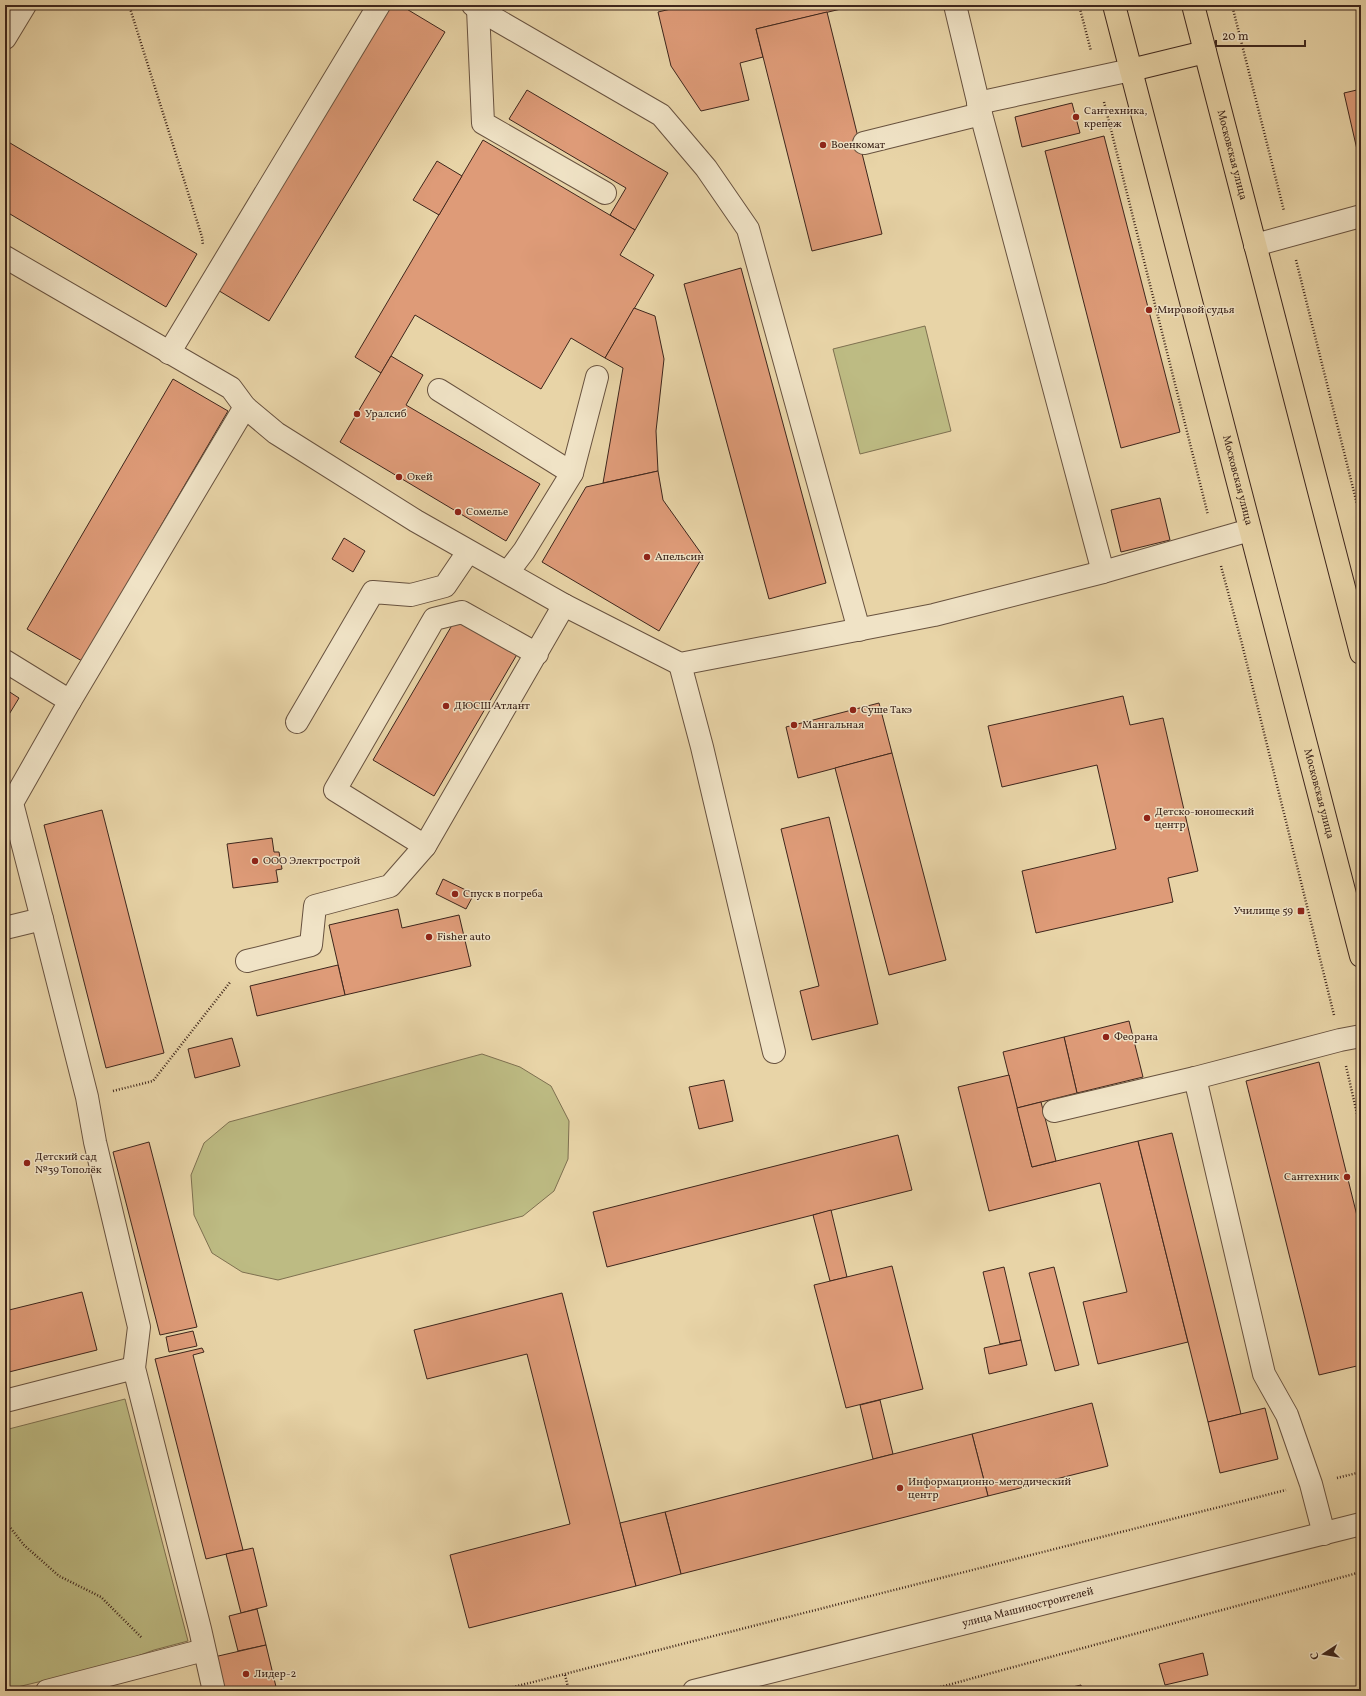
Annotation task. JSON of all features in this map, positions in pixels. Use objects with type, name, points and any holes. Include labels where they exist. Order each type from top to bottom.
[{"type":"main road","name":"Московская улица","points":[[1114,5],[1361,956]]},
{"type":"main road","name":"Московская улица","points":[[1193,5],[1361,653]]},
{"type":"main road","points":[[1131,70],[1205,52]]},
{"type":"street","points":[[5,38],[25,5]]},
{"type":"street","points":[[169,353],[379,5]]},
{"type":"street","points":[[955,5],[979,108],[1103,572]]},
{"type":"street","points":[[477,6],[483,124],[605,193]]},
{"type":"street","points":[[477,6],[661,114],[706,168],[748,229],[859,630]]},
{"type":"street","points":[[864,143],[979,108],[1131,70]]},
{"type":"street","points":[[1255,245],[1361,216]]},
{"type":"street","points":[[5,257],[231,388],[245,407],[283,437],[416,521],[468,552],[508,572],[564,605],[680,664],[934,615],[1103,572],[1250,530]]},
{"type":"street","points":[[508,572],[524,551],[572,473],[598,377]]},
{"type":"street","points":[[439,390],[572,473]]},
{"type":"street","points":[[214,1691],[198,1621],[134,1368],[139,1326],[95,1142],[87,1097],[12,803],[70,701],[245,407]]},
{"type":"street","points":[[297,722],[373,592],[411,595],[444,586],[468,552]]},
{"type":"street","points":[[247,961],[310,945],[315,906],[390,886],[425,846],[564,605]]},
{"type":"street","points":[[425,846],[335,790],[434,619],[462,612],[537,654]]},
{"type":"street","points":[[5,661],[70,701]]},
{"type":"street","points":[[680,664],[702,747],[774,1052]]},
{"type":"street","points":[[5,928],[42,919]]},
{"type":"street","points":[[1054,1111],[1195,1078],[1340,1040],[1361,1036]]},
{"type":"street","points":[[1195,1078],[1264,1374],[1287,1415],[1311,1484],[1324,1534]]},
{"type":"street","points":[[5,1401],[134,1368]]},
{"type":"street","name":"улица Машиностроителей","points":[[694,1691],[747,1684],[1361,1524]]},
{"type":"street","points":[[47,1691],[204,1650]]},
{"type":"path","points":[[129,5],[202,237],[203,252]]},
{"type":"path","points":[[87,1097],[153,1081],[247,961]]},
{"type":"path","points":[[498,1691],[1361,1472]]},
{"type":"path","points":[[5,1521],[24,1545],[59,1576],[101,1597],[154,1650],[168,1660]]},
{"type":"path","points":[[926,1691],[1361,1572]]},
{"type":"path","points":[[565,1675],[569,1691]]},
{"type":"shaded area","points":[[925,326],[951,431],[860,454],[833,349]]},
{"type":"shaded area","points":[[482,1054],[520,1067],[551,1086],[569,1121],[568,1159],[554,1191],[523,1216],[278,1280],[242,1272],[212,1253],[194,1215],[191,1175],[204,1143],[229,1122]]},
{"type":"shaded area","points":[[125,1399],[188,1641],[154,1650],[121,1662],[5,1690],[5,1430]]},
{"type":"building","points":[[389,5],[400,5],[445,32],[269,321],[216,289]]},
{"type":"building","points":[[688,5],[858,5],[756,29],[763,57],[740,63],[749,100],[701,111],[671,66],[658,12]]},
{"type":"building","name":"Военкомат","points":[[827,12],[882,234],[812,251],[756,29]]},
{"type":"building","points":[[1361,89],[1361,167],[1344,93]]},
{"type":"building","points":[[527,90],[668,173],[635,230],[610,215],[626,188],[509,119]]},
{"type":"building","points":[[1072,103],[1080,133],[1022,147],[1015,117]]},
{"type":"building","points":[[1104,136],[1180,432],[1121,448],[1045,151]]},
{"type":"building","points":[[5,140],[197,254],[166,307],[5,211]]},
{"type":"building","points":[[483,140],[635,230],[620,255],[654,275],[605,358],[571,338],[541,389],[415,315],[381,373],[355,357]]},
{"type":"building","points":[[437,161],[462,176],[439,215],[413,200]]},
{"type":"building","points":[[741,268],[826,583],[769,599],[684,284]]},
{"type":"building","points":[[634,308],[655,316],[664,359],[656,431],[658,471],[603,483],[623,368],[605,358]]},
{"type":"building","points":[[391,356],[423,375],[406,405],[540,484],[506,541],[340,442]]},
{"type":"building","points":[[173,379],[228,411],[82,661],[27,629]]},
{"type":"building","points":[[658,471],[663,500],[703,556],[659,631],[542,562],[586,487]]},
{"type":"building","points":[[1160,498],[1170,540],[1121,552],[1111,510]]},
{"type":"building","points":[[344,538],[365,551],[353,572],[332,559]]},
{"type":"building","name":"ДЮСШ Атлант","points":[[458,615],[519,651],[434,796],[373,760]]},
{"type":"building","points":[[5,689],[19,698],[5,721]]},
{"type":"building","name":"Детско-юношеский центр","points":[[1123,696],[1130,725],[1163,718],[1198,871],[1168,878],[1173,902],[1036,933],[1022,871],[1116,849],[1097,765],[1002,787],[988,726]]},
{"type":"building","points":[[879,703],[892,753],[798,778],[786,727]]},
{"type":"building","points":[[892,753],[946,960],[889,975],[835,768]]},
{"type":"building","points":[[102,810],[164,1053],[106,1068],[44,825]]},
{"type":"building","points":[[829,817],[878,1024],[812,1040],[800,991],[819,986],[781,829]]},
{"type":"building","name":"ООО Электрострой","points":[[272,838],[274,852],[279,852],[282,869],[276,870],[278,882],[233,888],[227,844]]},
{"type":"building","name":"Спуск в погреба","points":[[443,879],[474,894],[466,909],[436,894]]},
{"type":"building","points":[[398,909],[402,928],[459,915],[471,966],[345,995],[329,925]]},
{"type":"building","points":[[338,965],[345,995],[257,1016],[250,986]]},
{"type":"building","points":[[1129,1021],[1143,1077],[1077,1093],[1064,1037]]},
{"type":"building","points":[[1064,1037],[1077,1093],[1017,1108],[1003,1052]]},
{"type":"building","points":[[232,1038],[240,1066],[195,1078],[188,1049]]},
{"type":"building","points":[[1319,1062],[1361,1232],[1361,1365],[1319,1375],[1246,1081]]},
{"type":"building","points":[[1009,1075],[1032,1167],[1138,1141],[1188,1342],[1098,1364],[1083,1302],[1127,1292],[1100,1183],[989,1211],[958,1087]]},
{"type":"building","points":[[724,1080],[733,1121],[699,1129],[689,1087]]},
{"type":"building","points":[[1041,1102],[1056,1161],[1032,1167],[1017,1108]]},
{"type":"building","points":[[1172,1133],[1241,1414],[1208,1422],[1138,1141]]},
{"type":"building","points":[[898,1135],[912,1190],[607,1267],[593,1212]]},
{"type":"building","points":[[149,1142],[197,1327],[160,1335],[113,1152]]},
{"type":"building","points":[[831,1210],[847,1277],[830,1281],[813,1215]]},
{"type":"building","points":[[892,1266],[923,1389],[846,1408],[814,1285]]},
{"type":"building","points":[[1004,1267],[1021,1340],[1000,1344],[983,1272]]},
{"type":"building","points":[[1054,1267],[1079,1365],[1055,1371],[1029,1273]]},
{"type":"building","points":[[82,1292],[97,1350],[5,1373],[5,1311]]},
{"type":"building","points":[[562,1293],[636,1586],[469,1628],[450,1555],[570,1524],[527,1354],[427,1379],[414,1330]]},
{"type":"building","points":[[193,1331],[197,1346],[169,1352],[166,1337]]},
{"type":"building","points":[[1021,1340],[1027,1365],[989,1374],[984,1348]]},
{"type":"building","points":[[202,1348],[204,1352],[193,1355],[243,1550],[206,1559],[155,1359]]},
{"type":"building","points":[[880,1400],[893,1454],[873,1459],[860,1405]]},
{"type":"building","points":[[1092,1403],[1108,1466],[988,1496],[972,1434]]},
{"type":"building","points":[[1265,1408],[1278,1459],[1220,1473],[1208,1422]]},
{"type":"building","points":[[972,1434],[988,1496],[681,1574],[665,1512]]},
{"type":"building","points":[[665,1512],[681,1574],[636,1586],[620,1523]]},
{"type":"building","points":[[253,1548],[267,1606],[241,1613],[226,1554]]},
{"type":"building","points":[[257,1609],[266,1645],[238,1651],[229,1616]]},
{"type":"building","name":"Лидер-2","points":[[266,1645],[277,1691],[223,1691],[214,1657]]},
{"type":"building","points":[[1203,1653],[1208,1675],[1165,1685],[1159,1664]]},
{"type":"building","points":[[1081,1685],[1082,1691],[1055,1691]]},
{"type":"place","name":"Сантехника, крепеж","points":[[1076,117]]},
{"type":"place","name":"Военкомат","points":[[823,145]]},
{"type":"place","name":"Мировой судья","points":[[1149,310]]},
{"type":"place","name":"Уралсиб","points":[[357,414]]},
{"type":"place","name":"Окей","points":[[399,477]]},
{"type":"place","name":"Сомелье","points":[[458,512]]},
{"type":"place","name":"Апельсин","points":[[647,557]]},
{"type":"place","name":"ДЮСШ Атлант","points":[[446,706]]},
{"type":"place","name":"Суше Такэ","points":[[853,710]]},
{"type":"place","name":"Мангальная","points":[[794,725]]},
{"type":"place","name":"Детско-юношеский центр","points":[[1147,818]]},
{"type":"place","name":"ООО Электрострой","points":[[255,861]]},
{"type":"place","name":"Спуск в погреба","points":[[455,894]]},
{"type":"place","name":"Училище 59","points":[[1301,911]]},
{"type":"place","name":"Fisher auto","points":[[429,937]]},
{"type":"place","name":"Феорана","points":[[1106,1037]]},
{"type":"place","name":"Детский сад №39 Тополёк","points":[[27,1163]]},
{"type":"place","name":"Сантехник","points":[[1347,1177]]},
{"type":"place","name":"Информационно-методический центр","points":[[900,1488]]},
{"type":"place","name":"Лидер-2","points":[[246,1674]]}]
